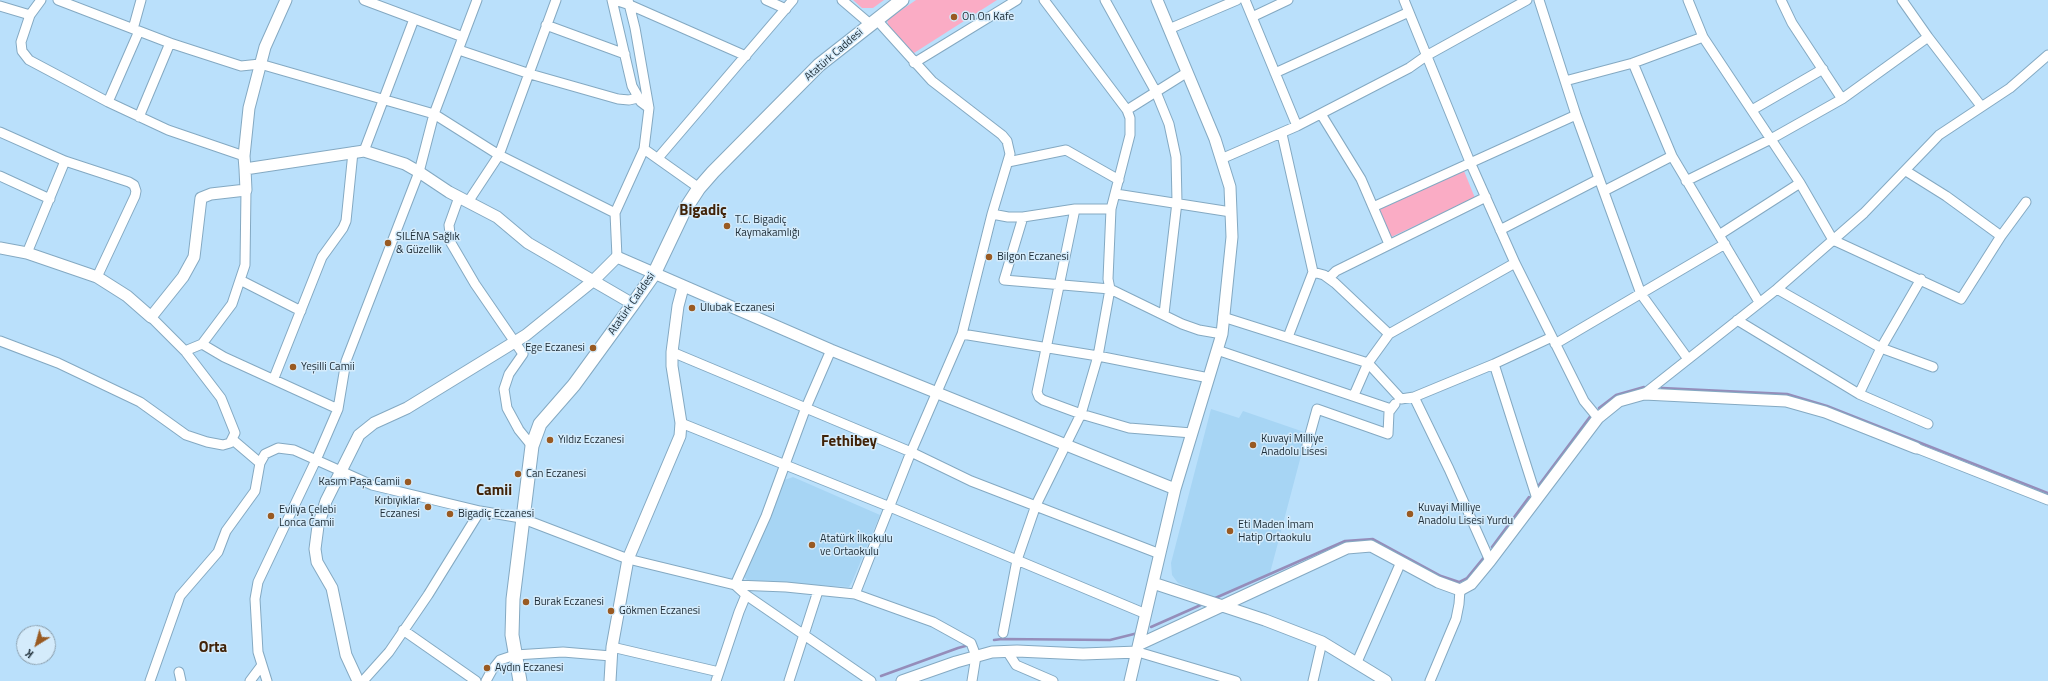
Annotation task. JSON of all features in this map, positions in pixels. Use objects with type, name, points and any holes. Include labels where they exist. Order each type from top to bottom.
[{"type":"main road","name":"Atatürk Caddesi","points":[[520,681],[515,655],[512,612],[521,518],[532,446],[540,424],[574,384],[654,274],[684,211],[699,188],[819,65],[902,0]]},
{"type":"street","points":[[41,0],[30,15],[21,42],[24,56],[108,102],[139,117],[168,130],[244,156]]},
{"type":"street","points":[[58,0],[170,43],[241,66],[260,64],[434,114],[499,155],[615,213]]},
{"type":"street","points":[[108,102],[136,30],[140,0]]},
{"type":"street","points":[[185,351],[202,344],[232,304],[245,264],[246,190],[244,156],[249,108],[265,47],[286,0]]},
{"type":"street","points":[[364,0],[464,37]]},
{"type":"street","points":[[267,681],[258,652],[255,599],[258,582],[316,460],[338,409],[346,362],[420,172],[434,114],[477,0]]},
{"type":"street","points":[[532,446],[519,430],[507,408],[504,389],[509,374],[523,354],[514,343],[475,284],[451,243],[449,225],[464,200],[499,155],[556,0]]},
{"type":"street","points":[[649,108],[638,98],[632,86],[613,0],[629,2],[746,56]]},
{"type":"street","points":[[766,0],[786,9]]},
{"type":"street","points":[[658,158],[793,0]]},
{"type":"street","points":[[842,0],[873,22],[932,81],[1002,135],[1009,148],[1008,162],[992,214],[962,334],[911,452],[855,594]]},
{"type":"street","points":[[914,63],[1017,0]]},
{"type":"street","points":[[1002,633],[1017,560],[1036,505],[1081,414],[1098,356],[1110,289],[1108,279],[1112,209],[1130,135],[1130,122],[1127,110],[1044,0]]},
{"type":"street","points":[[1105,0],[1156,92],[1169,124],[1176,157],[1177,204],[1164,314]]},
{"type":"street","points":[[1130,681],[1139,648],[1175,489],[1222,334],[1232,237],[1230,187],[1215,139],[1186,73],[1157,0]]},
{"type":"street","points":[[1169,29],[1237,0]]},
{"type":"street","points":[[1245,0],[1297,126]]},
{"type":"street","points":[[1252,17],[1288,0]]},
{"type":"street","points":[[1404,0],[1470,162],[1515,263],[1584,401],[1598,418]]},
{"type":"street","points":[[1221,159],[1282,134],[1321,114],[1409,68],[1426,56],[1527,0]]},
{"type":"street","points":[[1539,0],[1576,115],[1641,294],[1688,359]]},
{"type":"street","points":[[1688,0],[1703,37],[1800,183],[1833,240],[1921,279],[1961,299],[2000,236],[2026,202]]},
{"type":"street","points":[[1781,0],[1792,23],[1842,99]]},
{"type":"street","points":[[1902,0],[1928,37],[1981,106]]},
{"type":"street","points":[[618,257],[615,213],[644,149],[649,108],[629,2]]},
{"type":"street","points":[[0,6],[30,15]]},
{"type":"street","points":[[1275,73],[1408,12]]},
{"type":"street","points":[[274,378],[322,257],[340,234],[346,221],[359,151],[382,100],[414,19]]},
{"type":"street","points":[[546,25],[625,54]]},
{"type":"street","points":[[1565,81],[1633,63],[1703,37]]},
{"type":"street","points":[[1686,181],[1770,139],[1842,99],[1928,37]]},
{"type":"street","points":[[139,117],[170,43]]},
{"type":"street","points":[[459,50],[530,74],[618,99],[629,100],[638,98]]},
{"type":"street","points":[[1644,394],[1776,289],[1864,213],[1939,135],[2010,88],[2048,55]]},
{"type":"street","points":[[1633,63],[1672,156],[1759,302]]},
{"type":"street","points":[[1752,110],[1823,69]]},
{"type":"street","points":[[1127,110],[1186,73]]},
{"type":"street","points":[[1321,114],[1361,179],[1389,244]]},
{"type":"street","points":[[1373,207],[1576,115]]},
{"type":"street","points":[[0,132],[65,161],[129,182],[136,188],[136,196],[97,277]]},
{"type":"street","points":[[1282,134],[1312,272],[1288,337]]},
{"type":"street","points":[[644,149],[699,188]]},
{"type":"street","points":[[1008,162],[1066,150],[1119,180]]},
{"type":"street","points":[[245,169],[311,161],[359,151],[405,164],[464,200],[497,217],[528,243],[633,304]]},
{"type":"street","points":[[1604,191],[1672,156]]},
{"type":"street","points":[[27,253],[65,161]]},
{"type":"street","points":[[1906,171],[1946,196],[2000,236]]},
{"type":"street","points":[[0,176],[50,199]]},
{"type":"street","points":[[1500,230],[1600,179]]},
{"type":"street","points":[[1719,235],[1800,183]]},
{"type":"street","points":[[151,317],[183,277],[194,257],[201,198],[211,194],[246,190]]},
{"type":"street","points":[[1116,194],[1231,212]]},
{"type":"street","points":[[1328,278],[1336,271],[1486,197]]},
{"type":"street","points":[[992,214],[1008,217],[1023,217],[1075,209],[1112,209]]},
{"type":"street","points":[[1075,209],[1037,392],[1039,397],[1043,400],[1081,414],[1129,428],[1192,433]]},
{"type":"street","points":[[1023,217],[1004,280],[1059,286],[1110,289],[1199,330],[1222,334]]},
{"type":"street","points":[[1307,445],[1317,409],[1388,434],[1388,416],[1391,409],[1401,399],[1414,397],[1554,341],[1641,294],[1725,244]]},
{"type":"street","points":[[0,248],[27,253],[97,277],[122,293],[151,317],[185,351],[215,389],[224,403],[235,433],[233,440],[223,445],[194,438],[178,430],[140,402],[58,363],[0,341]]},
{"type":"street","points":[[618,257],[683,287],[831,350],[1175,489]]},
{"type":"street","points":[[358,681],[346,655],[332,588],[317,562],[315,549],[318,526],[326,501],[359,435],[374,424],[407,408],[514,343],[594,280],[618,257]]},
{"type":"street","points":[[1354,395],[1368,363],[1389,334],[1515,263]]},
{"type":"street","points":[[1312,272],[1328,278],[1389,334]]},
{"type":"street","points":[[1859,394],[1882,348],[1921,279]]},
{"type":"street","points":[[240,280],[301,311]]},
{"type":"street","points":[[610,681],[611,652],[628,559],[678,442],[681,423],[672,366],[672,352],[678,306],[683,287]]},
{"type":"street","points":[[1776,289],[1882,348],[1933,367]]},
{"type":"street","points":[[1223,317],[1368,363],[1401,399]]},
{"type":"street","points":[[1737,320],[1859,394],[1928,424]]},
{"type":"street","points":[[962,334],[1098,356],[1209,378]]},
{"type":"street","points":[[202,344],[224,357],[274,378],[338,409]]},
{"type":"street","points":[[736,585],[786,464],[805,410],[831,350]]},
{"type":"street","points":[[1217,350],[1354,395],[1391,409]]},
{"type":"street","points":[[672,352],[805,410],[911,452],[971,481],[1160,554]]},
{"type":"street","points":[[1494,364],[1537,499]]},
{"type":"street","points":[[902,681],[976,656],[1007,651],[1083,654],[1139,648],[1222,606],[1347,548],[1371,546],[1438,582],[1460,590],[1471,584],[1490,561],[1598,418],[1619,401],[1644,394],[1786,401],[1825,412],[2048,500]]},
{"type":"street","points":[[1414,397],[1449,469],[1490,561]]},
{"type":"street","points":[[681,423],[786,464],[1146,614]]},
{"type":"street","points":[[233,440],[260,463]]},
{"type":"street","points":[[150,681],[180,596],[218,552],[226,531],[255,491],[260,463],[265,454],[278,448],[294,450],[372,485],[480,511],[521,518],[628,559],[736,585],[786,587],[855,594],[933,622],[971,643],[976,656],[972,681]]},
{"type":"street","points":[[363,681],[381,663],[428,595],[480,511]]},
{"type":"street","points":[[1357,662],[1401,562]]},
{"type":"street","points":[[1153,583],[1265,620],[1322,642],[1386,681]]},
{"type":"street","points":[[736,585],[746,595],[804,633],[871,681]]},
{"type":"street","points":[[1430,681],[1456,619],[1460,604],[1460,590]]},
{"type":"street","points":[[789,681],[818,591]]},
{"type":"street","points":[[486,681],[496,664],[505,657],[564,652],[611,652],[718,677],[746,595]]},
{"type":"street","points":[[403,630],[476,681]]},
{"type":"street","points":[[1313,681],[1322,642]]},
{"type":"street","points":[[1139,648],[1236,681]]},
{"type":"street","points":[[1007,651],[1016,665],[1052,681]]},
{"type":"street","points":[[250,681],[262,665]]},
{"type":"shaded area","points":[[853,0],[884,0],[873,8],[862,8]]},
{"type":"shaded area","points":[[916,0],[997,0],[914,53],[908,49],[889,28],[887,20]]},
{"type":"shaded area","points":[[1464,171],[1475,198],[1389,238],[1378,210]]},
{"type":"shaded area","name":"Eti Maden İmam Hatip Ortaokulu","points":[[1211,409],[1239,418],[1243,411],[1307,433],[1270,573],[1217,599],[1178,583],[1172,575],[1171,563]]},
{"type":"shaded area","name":"Atatürk İlkokulu ve Ortaokulu","points":[[793,477],[880,515],[849,587],[748,581],[743,576],[784,480]]},
{"type":"waterway","points":[[1599,408],[1616,395],[1644,387]]},
{"type":"waterway","points":[[1662,388],[1787,394],[1827,406],[2048,493]]},
{"type":"waterway","points":[[1539,485],[1592,414]]},
{"type":"waterway","points":[[1492,547],[1529,497]]},
{"type":"waterway","points":[[1213,599],[1345,541],[1373,539],[1441,576],[1459,582],[1467,578],[1485,556]]},
{"type":"waterway","points":[[1151,627],[1203,604]]},
{"type":"waterway","points":[[994,640],[1110,640],[1138,633]]},
{"type":"waterway","points":[[881,676],[969,645]]},
{"type":"place","name":"On On Kafe","points":[[954,17]]},
{"type":"place","name":"T.C. Bigadiç Kaymakamlığı","points":[[727,226]]},
{"type":"place","name":"SILÉNA Sağlık & Güzellik","points":[[388,243]]},
{"type":"place","name":"Bilgon Eczanesi","points":[[989,257]]},
{"type":"place","name":"Ulubak Eczanesi","points":[[692,308]]},
{"type":"place","name":"Ege Eczanesi","points":[[593,348]]},
{"type":"place","name":"Yeşilli Camii","points":[[293,367]]},
{"type":"place","name":"Yıldız Eczanesi","points":[[550,440]]},
{"type":"place","name":"Kuvayi Milliye Anadolu Lisesi","points":[[1253,445]]},
{"type":"place","name":"Can Eczanesi","points":[[518,474]]},
{"type":"place","name":"Kasım Paşa Camii","points":[[408,482]]},
{"type":"place","name":"Kırbıyıklar Eczanesi","points":[[428,507]]},
{"type":"place","name":"Bigadiç Eczanesi","points":[[450,514]]},
{"type":"place","name":"Kuvayi Milliye Anadolu Lisesi Yurdu","points":[[1410,514]]},
{"type":"place","name":"Evliya Çelebi Lonca Camii","points":[[271,516]]},
{"type":"place","name":"Eti Maden İmam Hatip Ortaokulu","points":[[1230,531]]},
{"type":"place","name":"Atatürk İlkokulu ve Ortaokulu","points":[[812,545]]},
{"type":"place","name":"Burak Eczanesi","points":[[526,602]]},
{"type":"place","name":"Gökmen Eczanesi","points":[[611,611]]},
{"type":"place","name":"Aydın Eczanesi","points":[[487,668]]},
{"type":"district","name":"Bigadiç","points":[[703,211]]},
{"type":"district","name":"Fethibey","points":[[849,442]]},
{"type":"district","name":"Camii","points":[[494,491]]},
{"type":"district","name":"Orta","points":[[213,648]]}]
